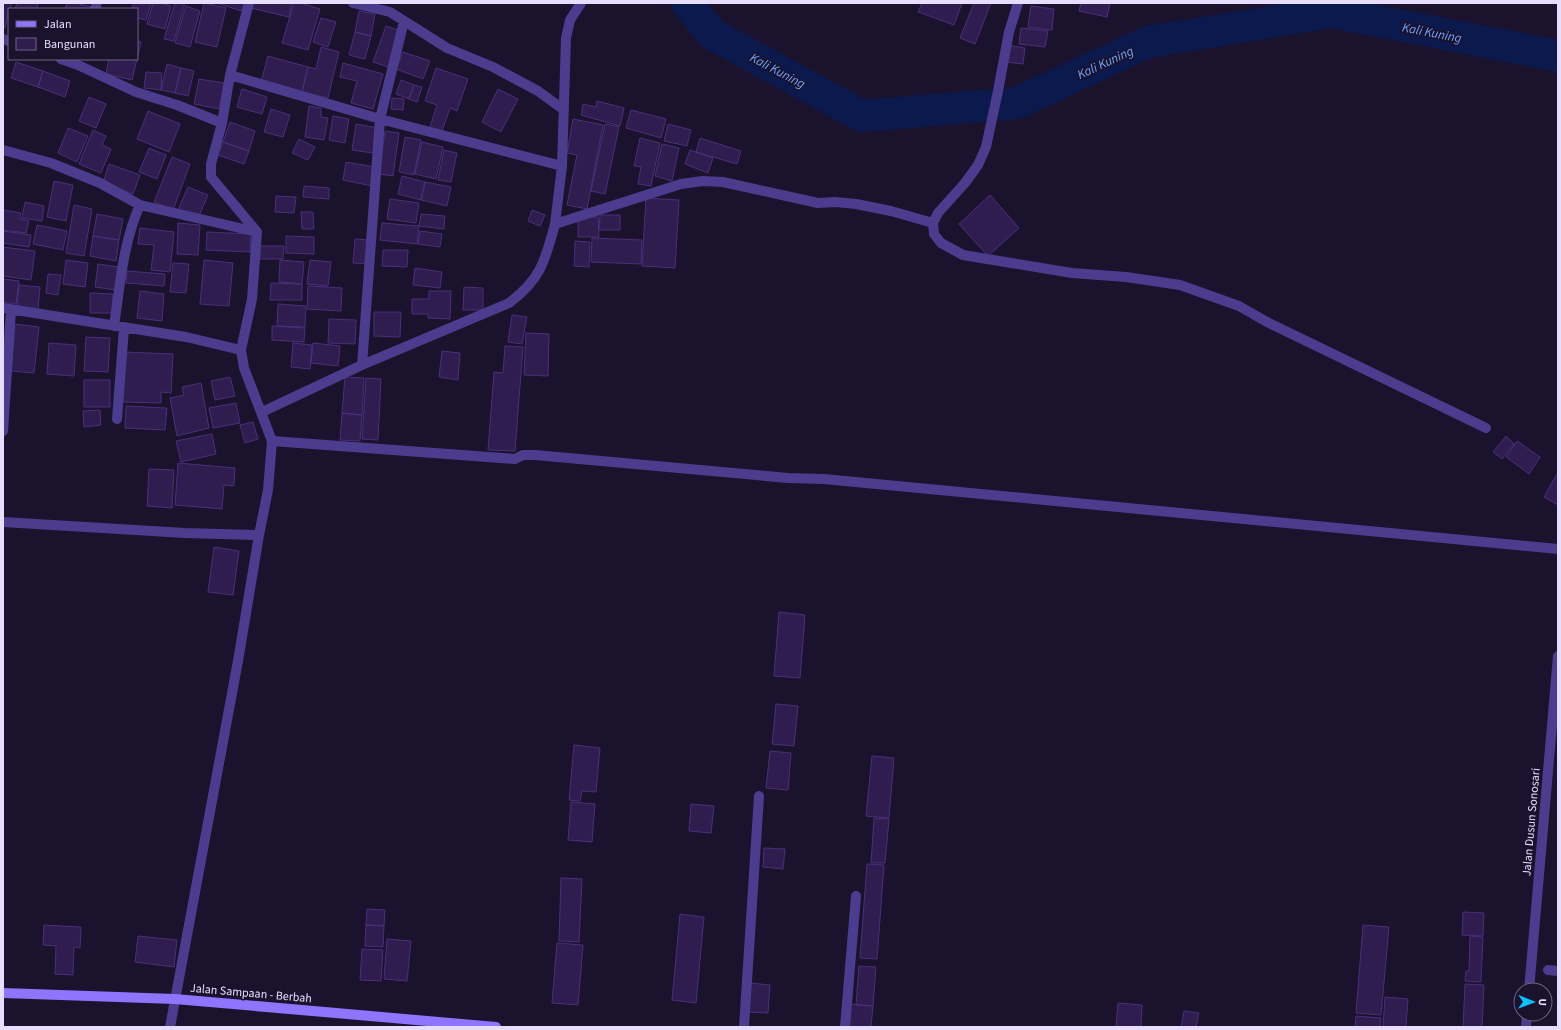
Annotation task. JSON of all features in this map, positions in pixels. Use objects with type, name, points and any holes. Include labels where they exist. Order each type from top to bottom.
[{"type":"main road","name":"Jalan Sampaan - Berbah","points":[[3,993],[175,999],[496,1027]]},
{"type":"street","points":[[170,1027],[268,490],[272,441],[244,368],[241,350],[252,299],[257,232],[211,177],[211,164],[222,122],[230,76],[249,3]]},
{"type":"street","points":[[353,3],[390,12],[447,48],[493,67],[538,91],[564,110]]},
{"type":"street","points":[[262,412],[362,365],[508,303],[522,293],[532,283],[546,256],[555,224],[562,166],[566,38],[570,20],[581,3]]},
{"type":"street","points":[[1018,3],[1008,32],[998,91],[986,147],[978,165],[965,183],[938,213],[933,222],[934,234],[941,243],[963,255],[1072,273],[1126,277],[1180,285],[1209,294],[1239,306],[1267,322],[1486,428]]},
{"type":"street","points":[[362,365],[380,119],[404,21]]},
{"type":"street","points":[[67,60],[79,62],[136,92],[177,105],[222,122]]},
{"type":"street","points":[[230,76],[380,119],[562,166]]},
{"type":"street","points":[[3,150],[51,163],[100,183],[140,205],[257,232]]},
{"type":"street","points":[[555,224],[681,184],[703,181],[723,182],[818,203],[835,202],[856,204],[933,222]]},
{"type":"street","points":[[114,326],[133,220],[140,205]]},
{"type":"street","points":[[3,431],[7,309],[186,337],[241,350]]},
{"type":"street","points":[[117,419],[124,328]]},
{"type":"street","points":[[272,441],[515,460],[523,456],[535,455],[788,478],[824,479],[1558,549]]},
{"type":"street","points":[[3,522],[185,533],[259,535]]},
{"type":"street","name":"Jalan Dusun Sonosari","points":[[1531,982],[1558,656]]},
{"type":"street","points":[[744,1027],[760,796]]},
{"type":"street","points":[[845,1027],[856,896]]},
{"type":"building","points":[[3,3],[12,3],[10,8],[8,8],[5,28],[3,27]]},
{"type":"building","points":[[17,3],[38,3],[37,8],[15,8]]},
{"type":"building","points":[[67,3],[75,3],[93,7],[92,8],[65,8]]},
{"type":"building","points":[[134,3],[151,3],[146,20],[138,18],[138,8],[132,8]]},
{"type":"building","points":[[153,3],[162,3],[171,6],[165,29],[147,24]]},
{"type":"building","points":[[175,3],[185,3],[174,41],[164,39]]},
{"type":"building","points":[[204,3],[226,8],[217,47],[195,42]]},
{"type":"building","points":[[216,3],[244,3],[242,11]]},
{"type":"building","points":[[252,3],[292,3],[289,17],[251,8]]},
{"type":"building","points":[[294,3],[300,3],[320,9],[308,50],[282,43]]},
{"type":"building","points":[[922,3],[962,3],[954,25],[918,12]]},
{"type":"building","points":[[974,3],[991,3],[975,44],[960,38]]},
{"type":"building","points":[[1081,3],[1110,3],[1107,17],[1079,11]]},
{"type":"building","points":[[186,6],[200,11],[190,47],[175,43]]},
{"type":"building","points":[[1031,6],[1054,9],[1052,30],[1028,27]]},
{"type":"building","points":[[359,11],[375,14],[371,36],[355,32]]},
{"type":"building","points":[[321,18],[336,22],[328,47],[313,42]]},
{"type":"building","points":[[386,26],[400,31],[388,67],[373,62]]},
{"type":"building","points":[[1021,28],[1048,31],[1045,47],[1019,44]]},
{"type":"building","points":[[355,32],[371,36],[365,59],[349,55]]},
{"type":"building","points":[[138,41],[141,42],[138,55]]},
{"type":"building","points":[[1008,45],[1025,48],[1023,64],[1006,62]]},
{"type":"building","points":[[321,47],[339,52],[328,98],[302,92],[308,67],[316,69]]},
{"type":"building","points":[[403,52],[430,61],[423,79],[396,69]]},
{"type":"building","points":[[268,56],[308,67],[302,92],[261,82]]},
{"type":"building","points":[[109,60],[137,60],[132,80],[106,74]]},
{"type":"building","points":[[16,62],[43,71],[38,87],[11,78]]},
{"type":"building","points":[[343,63],[383,74],[373,109],[351,103],[357,81],[340,77]]},
{"type":"building","points":[[167,64],[181,68],[175,93],[161,90]]},
{"type":"building","points":[[181,68],[194,71],[188,96],[175,93]]},
{"type":"building","points":[[436,68],[468,79],[457,111],[450,108],[442,131],[430,127],[437,105],[425,101]]},
{"type":"building","points":[[43,71],[70,81],[65,97],[38,87]]},
{"type":"building","points":[[146,72],[162,73],[161,90],[144,88]]},
{"type":"building","points":[[199,79],[224,83],[219,109],[194,104]]},
{"type":"building","points":[[401,80],[414,85],[409,99],[396,94]]},
{"type":"building","points":[[414,85],[422,87],[417,102],[409,99]]},
{"type":"building","points":[[242,89],[267,97],[262,114],[237,107]]},
{"type":"building","points":[[498,89],[518,99],[501,132],[482,122]]},
{"type":"building","points":[[89,97],[106,104],[96,128],[79,121]]},
{"type":"building","points":[[392,98],[404,99],[403,110],[391,109]]},
{"type":"building","points":[[597,101],[624,108],[620,126],[581,115],[583,104],[596,107]]},
{"type":"building","points":[[309,106],[321,108],[321,117],[328,118],[324,140],[305,137]]},
{"type":"building","points":[[271,109],[290,115],[283,137],[264,132]]},
{"type":"building","points":[[631,110],[666,119],[661,138],[626,128]]},
{"type":"building","points":[[148,111],[180,124],[169,152],[137,139]]},
{"type":"building","points":[[333,116],[349,119],[345,143],[329,140]]},
{"type":"building","points":[[573,119],[603,125],[587,209],[567,205],[577,155],[567,153]]},
{"type":"building","points":[[230,122],[255,131],[249,151],[223,142]]},
{"type":"building","points":[[356,124],[378,128],[373,153],[352,150]]},
{"type":"building","points":[[605,124],[619,127],[605,194],[591,191]]},
{"type":"building","points":[[668,124],[691,130],[687,146],[664,141]]},
{"type":"building","points":[[68,128],[88,136],[77,162],[58,153]]},
{"type":"building","points":[[93,130],[106,136],[102,145],[111,149],[101,173],[79,164]]},
{"type":"building","points":[[385,131],[399,133],[393,176],[379,174]]},
{"type":"building","points":[[405,137],[421,140],[414,175],[399,172]]},
{"type":"building","points":[[640,138],[660,143],[651,186],[638,184],[641,167],[634,166]]},
{"type":"building","points":[[700,138],[741,151],[737,164],[696,152]]},
{"type":"building","points":[[299,139],[315,147],[308,160],[292,153]]},
{"type":"building","points":[[223,142],[249,151],[244,164],[218,155]]},
{"type":"building","points":[[422,142],[443,147],[436,179],[415,174]]},
{"type":"building","points":[[662,144],[679,148],[672,181],[655,176]]},
{"type":"building","points":[[149,148],[166,155],[157,179],[139,172]]},
{"type":"building","points":[[444,150],[457,153],[451,182],[438,180]]},
{"type":"building","points":[[690,150],[713,158],[708,173],[685,164]]},
{"type":"building","points":[[172,157],[190,164],[173,210],[154,202]]},
{"type":"building","points":[[346,162],[375,167],[372,186],[343,180]]},
{"type":"building","points":[[109,164],[140,175],[133,194],[103,183]]},
{"type":"building","points":[[402,176],[425,182],[421,200],[398,194]]},
{"type":"building","points":[[54,181],[73,185],[66,221],[47,217]]},
{"type":"building","points":[[425,182],[451,187],[447,206],[421,200]]},
{"type":"building","points":[[304,186],[329,188],[329,199],[303,197]]},
{"type":"building","points":[[188,187],[208,195],[198,218],[178,210]]},
{"type":"building","points":[[990,195],[1019,228],[988,256],[959,224]]},
{"type":"building","points":[[276,196],[296,197],[294,213],[275,212]]},
{"type":"building","points":[[646,198],[679,200],[675,268],[642,266]]},
{"type":"building","points":[[390,199],[419,203],[416,223],[387,219]]},
{"type":"building","points":[[25,202],[44,206],[42,221],[22,218]]},
{"type":"building","points":[[74,205],[92,209],[84,256],[66,253]]},
{"type":"building","points":[[3,210],[21,213],[20,219],[29,221],[26,233],[3,230]]},
{"type":"building","points":[[532,210],[545,215],[540,226],[528,221]]},
{"type":"building","points":[[301,212],[313,212],[314,229],[302,229]]},
{"type":"building","points":[[97,214],[123,219],[119,240],[93,236]]},
{"type":"building","points":[[421,214],[445,216],[444,229],[419,226]]},
{"type":"building","points":[[600,215],[620,215],[620,230],[599,230]]},
{"type":"building","points":[[578,217],[598,217],[599,237],[578,237]]},
{"type":"building","points":[[178,223],[200,225],[198,255],[177,254]]},
{"type":"building","points":[[382,223],[419,226],[417,244],[380,240]]},
{"type":"building","points":[[37,225],[67,231],[63,250],[33,244]]},
{"type":"building","points":[[140,228],[174,232],[170,272],[151,270],[154,245],[138,244]]},
{"type":"building","points":[[3,231],[31,235],[29,247],[3,243]]},
{"type":"building","points":[[420,231],[442,234],[440,247],[418,244]]},
{"type":"building","points":[[207,232],[251,234],[250,252],[206,250]]},
{"type":"building","points":[[93,236],[119,240],[116,261],[90,256]]},
{"type":"building","points":[[286,236],[314,237],[314,254],[286,253]]},
{"type":"building","points":[[592,238],[642,240],[641,264],[591,262]]},
{"type":"building","points":[[355,239],[369,240],[368,264],[353,263]]},
{"type":"building","points":[[575,241],[590,242],[589,267],[574,266]]},
{"type":"building","points":[[260,246],[284,246],[283,259],[260,259]]},
{"type":"building","points":[[3,247],[35,251],[31,280],[3,276]]},
{"type":"building","points":[[383,250],[408,250],[407,267],[382,266]]},
{"type":"building","points":[[66,260],[88,263],[85,287],[63,284]]},
{"type":"building","points":[[204,260],[233,263],[229,306],[200,304]]},
{"type":"building","points":[[280,260],[304,262],[302,284],[279,282]]},
{"type":"building","points":[[310,260],[331,262],[328,286],[307,284]]},
{"type":"building","points":[[173,263],[189,264],[186,293],[170,292]]},
{"type":"building","points":[[98,264],[119,267],[116,290],[95,287]]},
{"type":"building","points":[[415,268],[442,272],[440,288],[413,285]]},
{"type":"building","points":[[127,271],[165,274],[164,286],[126,283]]},
{"type":"building","points":[[48,274],[61,275],[58,295],[46,293]]},
{"type":"building","points":[[3,279],[19,281],[16,304],[3,302]]},
{"type":"building","points":[[271,283],[302,284],[302,300],[270,300]]},
{"type":"building","points":[[19,285],[40,287],[38,310],[17,307]]},
{"type":"building","points":[[308,286],[342,288],[341,311],[307,309]]},
{"type":"building","points":[[464,287],[483,288],[483,310],[463,310]]},
{"type":"building","points":[[140,291],[164,294],[162,321],[137,318]]},
{"type":"building","points":[[429,291],[451,291],[450,319],[428,318],[428,314],[412,314],[412,299],[429,299]]},
{"type":"building","points":[[90,293],[113,294],[112,313],[90,313]]},
{"type":"building","points":[[278,304],[306,306],[305,327],[277,326]]},
{"type":"building","points":[[374,312],[401,312],[400,337],[374,336]]},
{"type":"building","points":[[512,315],[527,317],[522,344],[508,342]]},
{"type":"building","points":[[329,319],[356,320],[355,344],[328,343]]},
{"type":"building","points":[[15,324],[39,327],[34,373],[11,371]]},
{"type":"building","points":[[272,326],[305,328],[304,342],[272,340]]},
{"type":"building","points":[[526,333],[549,334],[548,376],[524,375]]},
{"type":"building","points":[[86,337],[110,338],[108,372],[84,371]]},
{"type":"building","points":[[49,343],[76,345],[74,376],[47,374]]},
{"type":"building","points":[[293,343],[312,345],[310,369],[291,367]]},
{"type":"building","points":[[313,343],[340,346],[338,366],[311,363]]},
{"type":"building","points":[[505,346],[523,347],[515,451],[488,450],[494,372],[503,373]]},
{"type":"building","points":[[442,351],[460,353],[458,380],[439,377]]},
{"type":"building","points":[[124,352],[173,354],[171,393],[161,392],[161,403],[122,402]]},
{"type":"building","points":[[230,377],[235,396],[215,400],[211,381]]},
{"type":"building","points":[[345,377],[364,378],[362,415],[342,413]]},
{"type":"building","points":[[366,378],[381,379],[378,440],[362,439]]},
{"type":"building","points":[[84,380],[110,380],[110,407],[84,407]]},
{"type":"building","points":[[201,383],[209,428],[177,436],[170,398],[184,395],[182,387]]},
{"type":"building","points":[[236,403],[240,423],[213,428],[209,408]]},
{"type":"building","points":[[126,406],[167,408],[165,430],[125,428]]},
{"type":"building","points":[[100,410],[101,425],[84,427],[83,411]]},
{"type":"building","points":[[342,413],[362,415],[360,441],[340,440]]},
{"type":"building","points":[[253,422],[258,439],[245,443],[240,425]]},
{"type":"building","points":[[212,434],[216,454],[181,462],[176,441]]},
{"type":"building","points":[[1506,436],[1514,444],[1502,459],[1493,452]]},
{"type":"building","points":[[1517,441],[1540,457],[1529,474],[1506,457]]},
{"type":"building","points":[[178,463],[235,468],[234,486],[224,485],[222,509],[175,505]]},
{"type":"building","points":[[149,469],[174,470],[172,508],[147,506]]},
{"type":"building","points":[[1558,472],[1558,505],[1544,497]]},
{"type":"building","points":[[214,547],[239,551],[233,595],[208,592]]},
{"type":"building","points":[[779,612],[805,615],[800,678],[774,676]]},
{"type":"building","points":[[776,704],[798,706],[794,746],[772,744]]},
{"type":"building","points":[[574,745],[600,748],[596,792],[582,791],[580,801],[569,800]]},
{"type":"building","points":[[770,751],[791,753],[788,790],[766,788]]},
{"type":"building","points":[[872,756],[894,758],[889,818],[866,816]]},
{"type":"building","points":[[571,802],[595,804],[592,842],[568,840]]},
{"type":"building","points":[[691,804],[714,806],[711,833],[689,831]]},
{"type":"building","points":[[874,818],[889,819],[885,863],[871,863]]},
{"type":"building","points":[[764,848],[785,849],[783,869],[763,867]]},
{"type":"building","points":[[867,864],[884,865],[877,959],[860,958]]},
{"type":"building","points":[[561,878],[582,879],[579,942],[559,941]]},
{"type":"building","points":[[367,909],[385,910],[384,926],[366,925]]},
{"type":"building","points":[[1463,912],[1484,913],[1483,936],[1462,935]]},
{"type":"building","points":[[680,914],[704,917],[696,1003],[672,1000]]},
{"type":"building","points":[[44,925],[81,927],[80,948],[74,947],[73,975],[55,974],[56,946],[43,945]]},
{"type":"building","points":[[366,925],[384,926],[383,947],[365,946]]},
{"type":"building","points":[[1363,925],[1389,927],[1381,1015],[1356,1013]]},
{"type":"building","points":[[138,936],[177,940],[174,967],[135,962]]},
{"type":"building","points":[[1470,936],[1483,937],[1481,982],[1465,981],[1466,971],[1469,971]]},
{"type":"building","points":[[387,939],[411,941],[407,981],[384,979]]},
{"type":"building","points":[[557,943],[583,945],[578,1005],[552,1003]]},
{"type":"building","points":[[362,949],[383,950],[381,981],[360,980]]},
{"type":"building","points":[[859,966],[876,967],[873,1006],[856,1005]]},
{"type":"building","points":[[750,983],[770,985],[768,1013],[748,1012]]},
{"type":"building","points":[[1465,984],[1484,985],[1482,1027],[1463,1027]]},
{"type":"building","points":[[1385,997],[1408,999],[1406,1027],[1383,1027]]},
{"type":"building","points":[[1118,1003],[1142,1005],[1141,1027],[1116,1027]]},
{"type":"building","points":[[850,1004],[873,1006],[871,1027],[848,1027]]},
{"type":"building","points":[[1184,1011],[1199,1013],[1196,1027],[1181,1027]]},
{"type":"building","points":[[1356,1016],[1381,1018],[1380,1027],[1355,1027]]},
{"type":"waterway","name":"Kali Kuning","points":[[687,3],[712,34],[862,116],[1017,103],[1148,42],[1332,12],[1558,56]]}]
